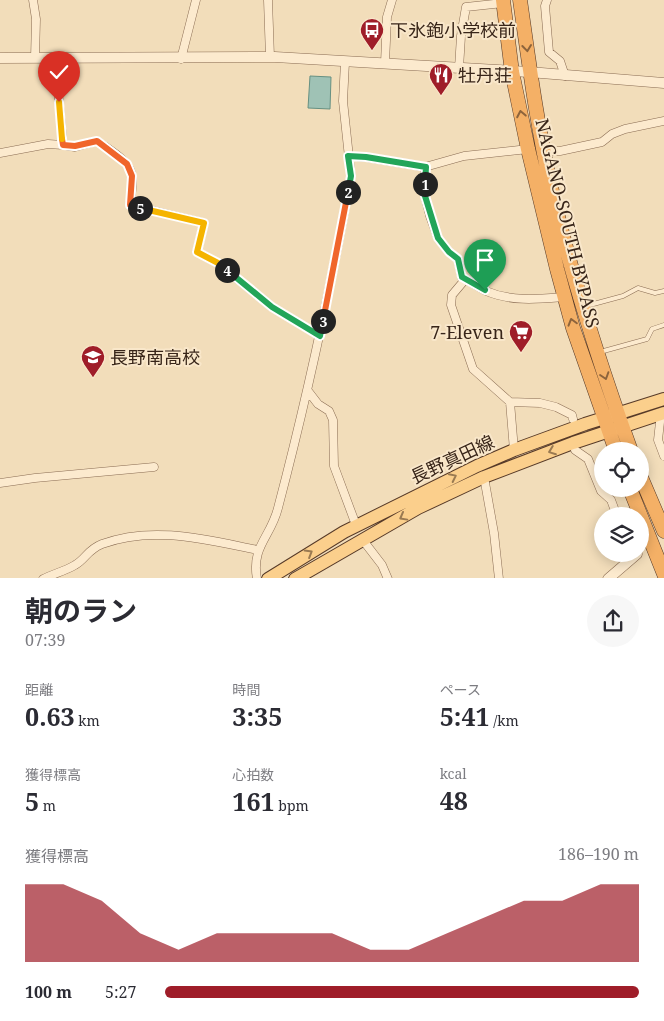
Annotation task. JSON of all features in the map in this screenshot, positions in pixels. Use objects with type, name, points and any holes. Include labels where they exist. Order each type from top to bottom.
[{"type":"highway","name":"NAGANO-SOUTH BYPASS","points":[[520,0],[536,118],[551,187],[584,307],[628,442]]},
{"type":"highway","name":"NAGANO-SOUTH BYPASS","points":[[503,1],[512,72],[528,149],[564,297],[612,442]]},
{"type":"highway","points":[[649,496],[664,530]]},
{"type":"highway","points":[[649,553],[664,574]]},
{"type":"main road","name":"長野真田線","points":[[268,578],[356,525],[477,466],[514,450],[603,418],[664,399]]},
{"type":"main road","name":"長野真田線","points":[[295,578],[418,508],[484,477],[573,443],[663,413]]},
{"type":"street","points":[[33,0],[36,19],[35,58]]},
{"type":"street","points":[[181,59],[196,0]]},
{"type":"street","points":[[268,0],[270,58]]},
{"type":"street","points":[[385,63],[387,17],[392,0]]},
{"type":"street","points":[[547,0],[545,6],[549,52],[560,61],[565,76]]},
{"type":"street","points":[[459,68],[466,7],[503,1]]},
{"type":"street","points":[[0,58],[270,58],[530,72],[664,84]]},
{"type":"street","points":[[55,58],[63,145]]},
{"type":"street","points":[[257,578],[255,566],[258,550],[275,519],[308,391],[350,186],[351,176],[344,101],[345,62]]},
{"type":"street","points":[[544,151],[602,142],[612,134],[625,129],[664,121]]},
{"type":"street","points":[[0,153],[48,144],[75,146],[97,141],[127,164],[132,176],[130,205],[204,223],[197,252],[218,263],[272,307],[320,336]]},
{"type":"street","points":[[348,156],[366,157],[426,167],[464,156],[528,149]]},
{"type":"street","points":[[426,167],[425,196],[430,216],[438,238],[449,252],[458,259],[463,282],[452,294],[451,305],[473,369],[510,402],[540,403],[556,407],[572,415],[573,419]]},
{"type":"street","points":[[462,277],[485,290],[501,296],[531,299],[564,297]]},
{"type":"street","points":[[308,391],[318,404],[329,410],[333,420],[334,466],[356,525]]},
{"type":"street","points":[[510,402],[514,450]]},
{"type":"street","points":[[663,413],[658,440],[664,456]]},
{"type":"street","points":[[573,443],[575,450],[588,459],[601,491],[611,500],[614,507]]},
{"type":"street","points":[[0,483],[154,467]]},
{"type":"street","points":[[484,477],[494,533],[499,578]]},
{"type":"street","points":[[649,543],[664,530]]},
{"type":"street","points":[[43,578],[77,564],[90,550],[103,544],[132,536],[165,534],[198,538],[258,550]]},
{"type":"street","points":[[362,539],[382,565],[388,578]]},
{"type":"street","points":[[608,578],[622,562]]},
{"type":"lane","points":[[584,307],[623,296],[638,288],[655,293],[664,290]]},
{"type":"lane","points":[[598,353],[647,339],[652,329],[664,325]]},
{"type":"shaded area","points":[[310,76],[331,77],[330,109],[308,108]]},
{"type":"place","name":"下氷鉋小学校前","points":[[372,51]]},
{"type":"place","name":"牡丹荘","points":[[441,96]]},
{"type":"place","name":"7-Eleven","points":[[521,353]]},
{"type":"place","name":"長野南高校","points":[[93,378]]},
{"type":"route","points":[[59,102],[63,145],[75,146],[97,141],[127,164],[132,176],[130,205],[204,223],[197,252],[218,263],[272,307],[320,336],[350,186],[351,176],[348,156],[366,157],[426,167],[425,196],[438,238],[449,252],[458,259],[462,277],[485,290]]}]
